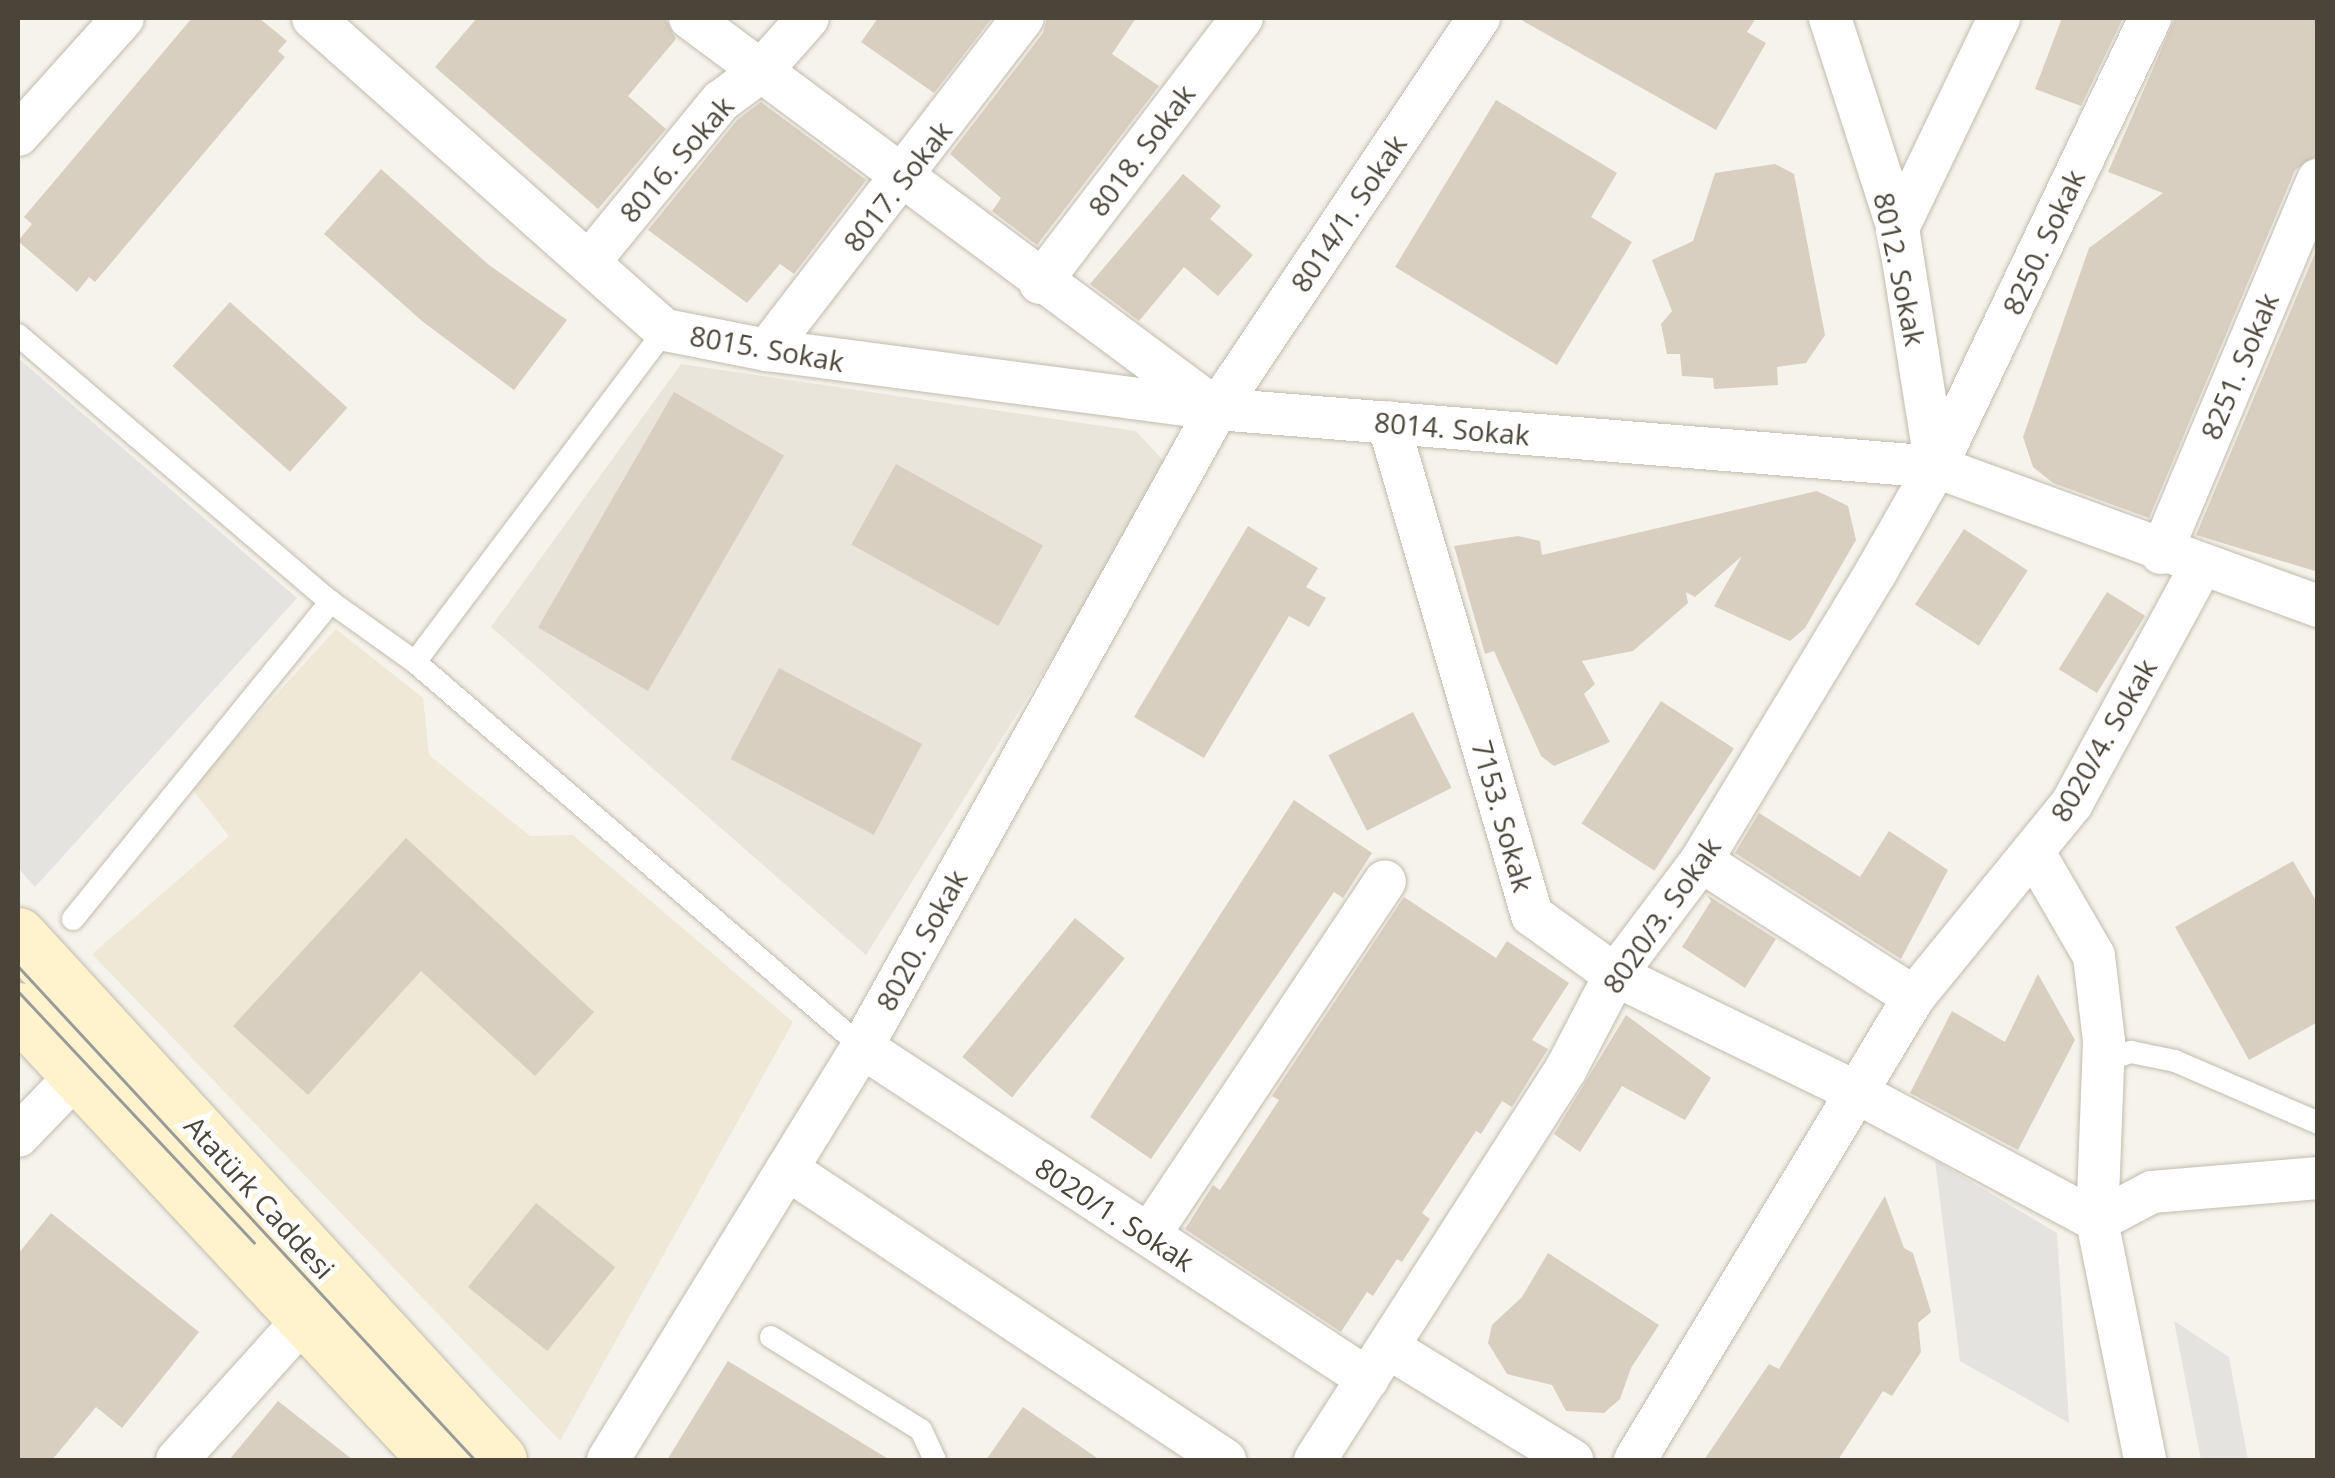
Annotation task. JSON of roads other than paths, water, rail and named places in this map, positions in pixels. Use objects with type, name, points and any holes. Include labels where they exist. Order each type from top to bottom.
[{"type":"street","points":[[18,134],[122,18]]},
{"type":"street","name":"8015. Sokak","points":[[312,18],[665,330],[768,350],[1217,409]]},
{"type":"street","points":[[690,18],[1040,283],[1217,409]]},
{"type":"street","name":"8016. Sokak","points":[[589,262],[721,101],[760,72],[808,18]]},
{"type":"street","name":"8017. Sokak","points":[[768,350],[905,179],[1022,18]]},
{"type":"street","name":"8018. Sokak","points":[[1040,283],[1242,18]]},
{"type":"street","name":"8014/1. Sokak","points":[[1217,409],[1480,18]]},
{"type":"street","name":"8012. Sokak","points":[[1830,18],[1898,228],[1936,467]]},
{"type":"street","points":[[1898,228],[1999,18]]},
{"type":"street","name":"8250. Sokak","points":[[1936,467],[2150,18]]},
{"type":"street","name":"8251. Sokak","points":[[2160,553],[2318,180]]},
{"type":"street","name":"8014. Sokak","points":[[1217,409],[1936,467],[2160,553],[2318,606]]},
{"type":"street","name":"8020. Sokak","points":[[608,1460],[862,1047],[1217,409]]},
{"type":"street","name":"7153. Sokak","points":[[1388,422],[1532,915],[1615,974],[1854,1091],[2097,1221]]},
{"type":"street","name":"8020/3. Sokak","points":[[1316,1460],[1566,1069],[1615,974],[1701,861],[1936,467]]},
{"type":"street","name":"8020/4. Sokak","points":[[1635,1460],[1914,996],[2072,804],[2200,566]]},
{"type":"street","points":[[2033,851],[2094,956],[2103,1062],[2097,1221],[2146,1460]]},
{"type":"street","points":[[1701,861],[1914,996]]},
{"type":"street","points":[[1149,1235],[1385,881]]},
{"type":"street","name":"Atatürk Caddesi","points":[[18,935],[95,1055],[321,1300],[500,1460]]},
{"type":"street","name":"Atatürk Caddesi","points":[[18,1010],[95,1055]]},
{"type":"street","name":"8020/1. Sokak","points":[[862,1047],[1149,1235],[1378,1364],[1572,1460]]},
{"type":"street","points":[[18,1136],[95,1055]]},
{"type":"street","points":[[787,1169],[1225,1460]]},
{"type":"street","points":[[2097,1221],[2152,1192],[2318,1178]]},
{"type":"street","points":[[177,1460],[321,1300]]},
{"type":"street","name":"Atatürk Caddesi","points":[[321,1300],[436,1460]]},
{"type":"lane","points":[[415,662],[665,330]]},
{"type":"lane","points":[[18,336],[331,602],[415,662],[862,1047]]},
{"type":"lane","points":[[74,919],[331,602]]},
{"type":"lane","points":[[2103,1062],[2131,1052],[2175,1060],[2318,1123]]},
{"type":"lane","points":[[772,1336],[921,1430],[935,1460]]},
{"type":"tram line","points":[[18,966],[475,1460]]},
{"type":"tram line","points":[[18,991],[254,1242]]}]
